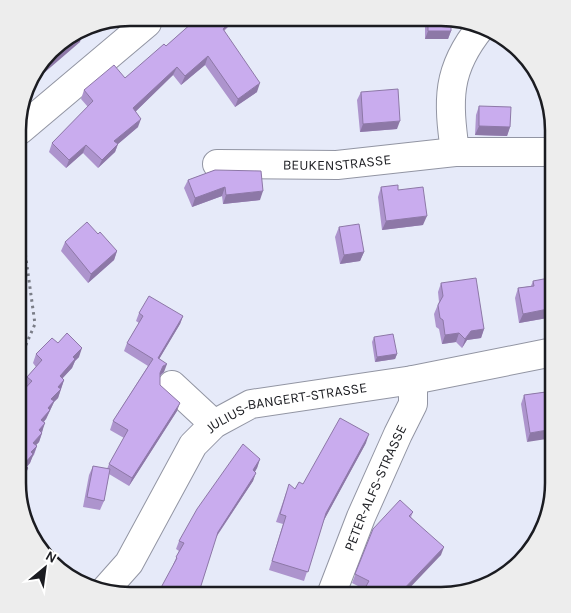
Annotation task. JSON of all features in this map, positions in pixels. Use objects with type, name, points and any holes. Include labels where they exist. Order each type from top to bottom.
[{"type":"street","points":[[26,125],[143,26]]},
{"type":"street","points":[[455,152],[450,100],[454,74],[465,50],[477,33]]},
{"type":"street","name":"BEUKENSTRASSE","points":[[217,164],[337,165],[455,152],[545,152]]},
{"type":"street","name":"JULIUS-BANGERT-STRASSE","points":[[110,585],[129,563],[193,446],[214,424],[251,404],[413,380],[545,354]]},
{"type":"street","name":"PETER-ALFS-STRASSE","points":[[334,587],[361,517],[413,404],[413,380]]},
{"type":"street","points":[[172,385],[214,424]]},
{"type":"path","points":[[26,259],[35,324],[26,345]]},
{"type":"building","points":[[188,26],[224,26],[223,29],[260,83],[238,99],[208,56],[185,76],[177,67],[133,108],[141,119],[114,141],[118,144],[102,160],[86,145],[69,160],[52,143],[93,101],[84,90],[114,65],[125,78],[164,44],[166,46]]},
{"type":"building","points":[[428,26],[451,27],[451,31],[428,31]]},
{"type":"building","points":[[398,89],[400,121],[363,124],[361,92]]},
{"type":"building","points":[[479,106],[511,107],[510,127],[479,126]]},
{"type":"building","points":[[215,170],[261,171],[263,191],[226,195],[225,187],[195,198],[188,180]]},
{"type":"building","points":[[398,185],[398,190],[423,187],[427,216],[386,221],[381,187]]},
{"type":"building","points":[[87,222],[98,234],[100,232],[117,251],[91,274],[65,242]]},
{"type":"building","points":[[359,224],[364,252],[344,255],[339,227]]},
{"type":"building","points":[[476,278],[484,329],[471,331],[465,339],[459,333],[445,335],[438,305],[443,296],[441,283]]},
{"type":"building","points":[[545,279],[545,310],[523,314],[518,288],[534,286],[533,281]]},
{"type":"building","points":[[149,296],[183,316],[158,358],[167,364],[163,366],[160,373],[160,385],[180,403],[132,478],[109,464],[128,430],[113,421],[153,359],[127,343],[143,316],[139,313]]},
{"type":"building","points":[[67,333],[82,348],[73,357],[75,359],[60,376],[64,380],[58,387],[61,389],[51,399],[54,401],[48,408],[50,410],[41,420],[45,423],[39,430],[42,433],[33,443],[37,446],[26,462],[26,387],[32,381],[27,377],[42,360],[36,354],[52,338],[58,343]]},
{"type":"building","points":[[393,334],[397,354],[377,357],[374,337]]},
{"type":"building","points":[[545,392],[545,430],[530,433],[524,395]]},
{"type":"building","points":[[340,418],[369,434],[326,513],[308,572],[272,561],[286,516],[280,514],[289,484],[295,489],[299,482],[303,484]]},
{"type":"building","points":[[243,444],[260,459],[253,470],[256,473],[218,532],[201,587],[161,587],[184,543],[179,541],[197,509]]},
{"type":"building","points":[[93,466],[110,469],[104,501],[87,497]]},
{"type":"building","points":[[400,500],[413,512],[409,516],[444,547],[406,587],[366,587],[369,581],[355,574],[373,529]]}]
